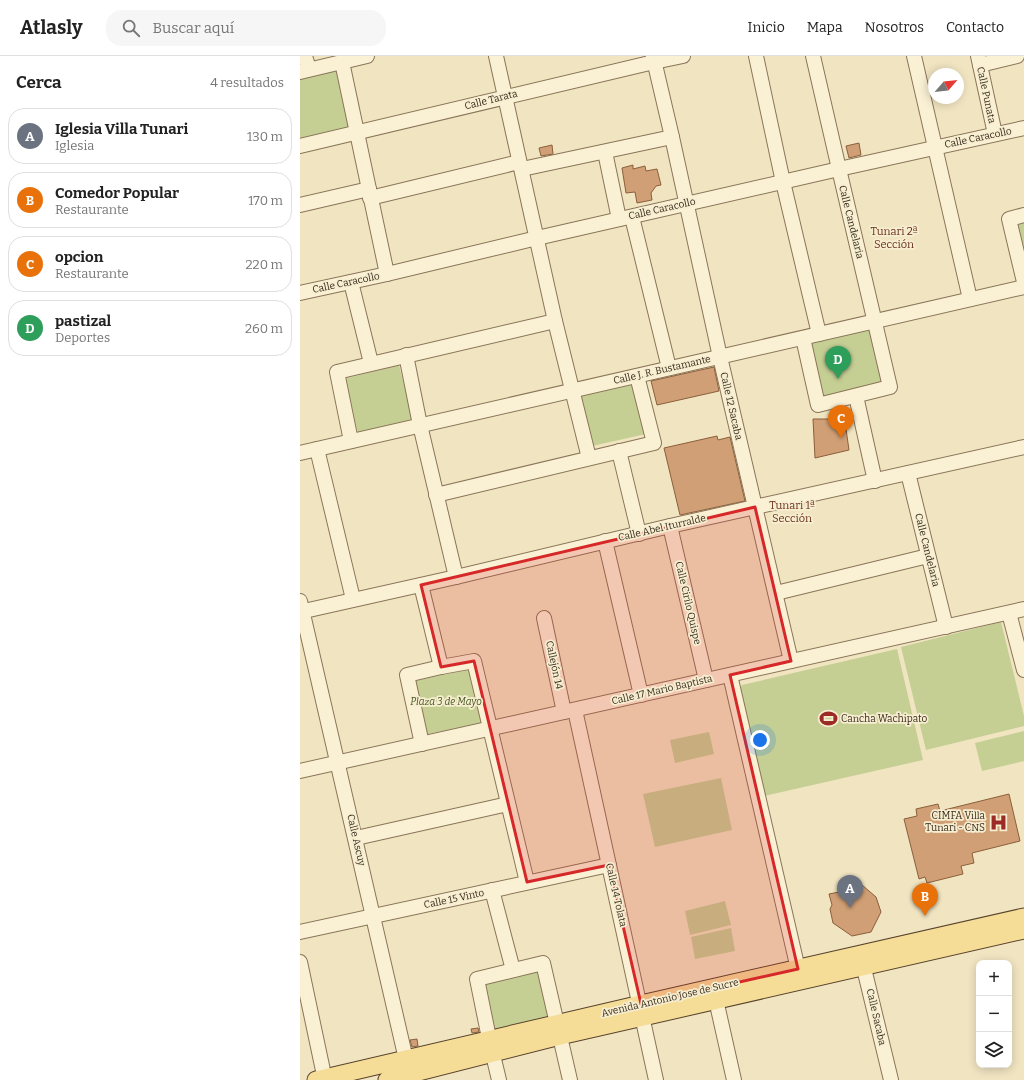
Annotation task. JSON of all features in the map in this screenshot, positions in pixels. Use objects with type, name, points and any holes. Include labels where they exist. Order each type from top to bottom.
[{"type":"main road","name":"Avenida Antonio Jose de Sucre","points":[[322,1079],[405,1058],[491,1046],[863,960],[1024,917]]},
{"type":"main road","name":"Avenida Antonio Jose de Sucre","points":[[714,994],[798,968],[863,960],[1024,930]]},
{"type":"main road","name":"Avenida Antonio Jose de Sucre","points":[[387,1080],[411,1077],[491,1046]]},
{"type":"street","points":[[305,66],[342,62],[367,56]]},
{"type":"street","points":[[496,56],[555,321],[589,458]]},
{"type":"street","name":"Calle Tarata","points":[[300,146],[653,59],[683,56]]},
{"type":"street","points":[[756,56],[783,182],[819,334]]},
{"type":"street","name":"Calle Candelaria","points":[[813,56],[838,169],[876,321],[890,387],[856,396]]},
{"type":"street","points":[[914,56],[970,299]]},
{"type":"street","points":[[979,61],[1017,56]]},
{"type":"street","name":"Calle 12 Sacaba","points":[[653,59],[791,661]]},
{"type":"street","name":"Calle Punata","points":[[979,61],[995,134]]},
{"type":"street","points":[[342,62],[387,274]]},
{"type":"street","name":"Calle Caracollo","points":[[300,293],[387,274],[687,203],[1024,128]]},
{"type":"street","points":[[300,205],[605,152],[672,137]]},
{"type":"street","points":[[605,152],[626,218],[669,368]]},
{"type":"street","points":[[1024,215],[1009,219],[1024,282]]},
{"type":"street","points":[[351,282],[371,363]]},
{"type":"street","name":"Calle J. R. Bustamante","points":[[300,453],[1024,287]]},
{"type":"street","points":[[351,441],[336,372],[555,321]]},
{"type":"street","points":[[803,338],[818,404],[856,396],[875,481]]},
{"type":"street","points":[[406,356],[420,425],[456,577]]},
{"type":"street","points":[[436,495],[654,444],[637,376]]},
{"type":"street","name":"Calle Abel Iturralde","points":[[301,608],[353,600],[421,585],[670,526],[1024,447]]},
{"type":"street","points":[[317,449],[353,600]]},
{"type":"street","points":[[620,451],[639,534]]},
{"type":"street","name":"Calle Candelaria","points":[[908,473],[946,627]]},
{"type":"street","name":"Calle Cirilo Quispe","points":[[670,526],[706,680]]},
{"type":"street","points":[[605,542],[641,695]]},
{"type":"street","points":[[776,593],[928,556]]},
{"type":"street","points":[[421,585],[441,667]]},
{"type":"street","name":"Calle Ascuy","points":[[301,608],[356,838],[405,1058],[411,1077]]},
{"type":"street","name":"Calle 17 Mario Baptista","points":[[300,771],[1024,609]]},
{"type":"street","points":[[1009,613],[1024,670]]},
{"type":"street","name":"Callejón 14","points":[[544,618],[570,711]]},
{"type":"street","points":[[422,744],[407,675],[474,661],[527,882]]},
{"type":"street","points":[[730,675],[798,968]]},
{"type":"street","name":"Calle 14 Tolata","points":[[570,711],[609,865],[656,1080]]},
{"type":"street","points":[[356,838],[508,804]]},
{"type":"street","name":"Calle 15 Vinto","points":[[300,932],[609,865]]},
{"type":"street","points":[[492,890],[513,970]]},
{"type":"street","name":"Calle Sacaba","points":[[863,960],[890,1080]]},
{"type":"street","points":[[300,962],[322,1079]]},
{"type":"street","points":[[499,1080],[477,979],[543,963],[570,1080]]},
{"type":"street","points":[[714,994],[734,1080]]},
{"type":"highlighted area","points":[[755,507],[791,661],[730,675],[798,969],[641,1004],[609,865],[527,882],[474,661],[441,667],[421,585]]},
{"type":"green space","points":[[340,70],[353,126],[300,139],[300,79]]},
{"type":"green space","points":[[1024,222],[1024,259],[1016,224]]},
{"type":"green space","points":[[871,329],[882,384],[823,397],[811,342]]},
{"type":"green space","points":[[399,365],[413,420],[358,434],[344,379]]},
{"type":"green space","points":[[634,380],[646,434],[592,446],[580,392]]},
{"type":"green space","points":[[1001,622],[1024,716],[1024,726],[926,750],[901,647]]},
{"type":"green space","name":"Cancha Wachipato","points":[[897,649],[923,760],[764,796],[739,690],[742,685]]},
{"type":"green space","name":"Plaza 3 de Mayo","points":[[469,669],[481,723],[424,735],[411,682]]},
{"type":"green space","points":[[1024,731],[1024,761],[982,771],[975,743]]},
{"type":"green space","points":[[709,732],[714,754],[675,763],[670,740]]},
{"type":"green space","points":[[721,778],[732,830],[655,847],[643,794]]},
{"type":"green space","points":[[725,901],[731,925],[690,935],[685,911]]},
{"type":"green space","points":[[731,928],[735,951],[695,959],[691,937]]},
{"type":"green space","points":[[542,967],[554,1020],[493,1033],[481,980]]},
{"type":"building","points":[[859,143],[861,155],[849,158],[846,146]]},
{"type":"building","points":[[552,145],[553,154],[541,156],[539,148]]},
{"type":"building","points":[[633,165],[633,169],[645,166],[646,171],[657,169],[661,185],[656,186],[651,193],[652,200],[637,203],[635,192],[626,193],[622,168]]},
{"type":"building","points":[[714,367],[719,391],[657,405],[651,381]]},
{"type":"building","points":[[813,419],[836,419],[846,429],[849,450],[815,458]]},
{"type":"building","points":[[717,436],[718,440],[730,437],[745,501],[680,515],[664,448]]},
{"type":"building","points":[[1009,794],[1020,841],[972,853],[974,863],[961,866],[963,874],[927,883],[925,877],[919,879],[904,819],[917,816],[916,809],[938,804],[940,811]]},
{"type":"building","points":[[862,885],[876,897],[881,912],[871,932],[852,936],[833,923],[830,909],[832,905],[829,894]]},
{"type":"building","points":[[478,1028],[479,1032],[472,1033],[471,1029]]},
{"type":"building","points":[[417,1039],[418,1046],[412,1047],[410,1040]]},
{"type":"place","name":"pastizal","points":[[838,379]]},
{"type":"place","name":"opcion","points":[[841,438]]},
{"type":"place","name":"Cancha Wachipato","points":[[828,719]]},
{"type":"place","name":"CIMFA Villa Tunari - CNS","points":[[998,822]]},
{"type":"place","name":"Iglesia Villa Tunari","points":[[850,908]]},
{"type":"place","name":"Comedor Popular","points":[[925,916]]},
{"type":"district","name":"Tunari 2ª Sección","points":[[894,237]]},
{"type":"district","name":"Tunari 1ª Sección","points":[[792,511]]}]
